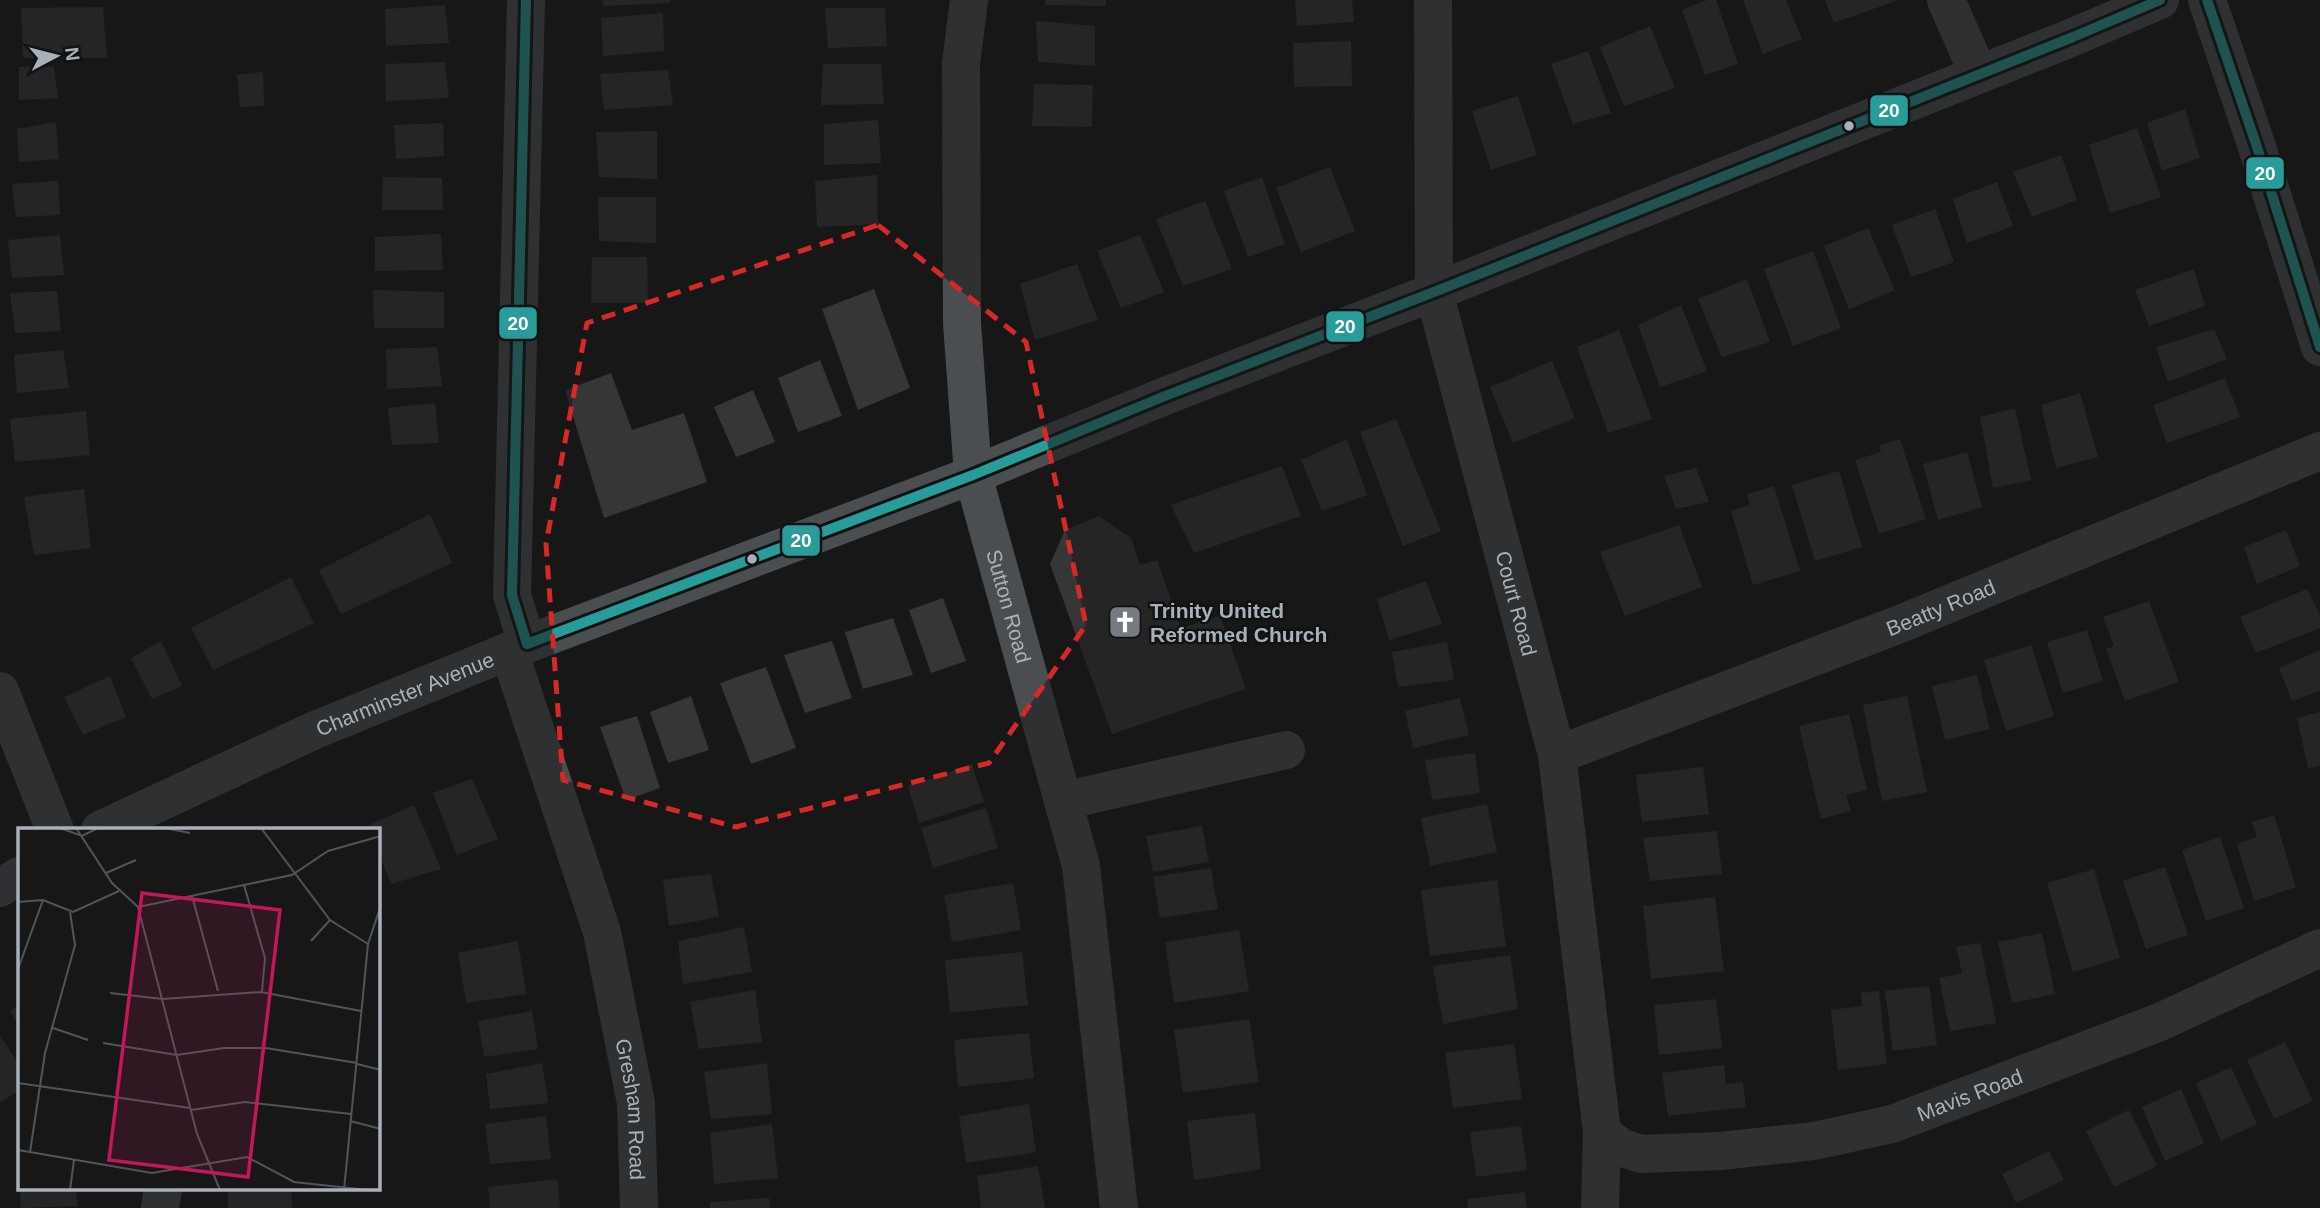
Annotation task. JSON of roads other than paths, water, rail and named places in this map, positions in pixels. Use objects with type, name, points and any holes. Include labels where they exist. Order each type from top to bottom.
[{"type":"street","name":"Gresham Road","points":[[526,0],[512,594],[518,647],[602,932],[636,1103],[639,1208]]},
{"type":"street","name":"Sutton Road","points":[[970,0],[961,63],[962,323],[973,475],[1081,866],[1119,1208]]},
{"type":"street","name":"Court Road","points":[[1433,0],[1434,292],[1557,755],[1602,1132],[1600,1208]]},
{"type":"street","points":[[1946,0],[1978,73]]},
{"type":"street","name":"Charminster Avenue","points":[[104,828],[315,730],[518,647],[973,475],[2160,0]]},
{"type":"street","points":[[2207,0],[2256,144],[2320,348]]},
{"type":"street","name":"Beatty Road","points":[[1557,755],[1900,624],[2320,451]]},
{"type":"street","points":[[0,691],[54,828]]},
{"type":"street","points":[[1063,801],[1286,750]]},
{"type":"street","points":[[0,888],[18,877]]},
{"type":"street","name":"Mavis Road","points":[[1602,1132],[1620,1147],[1641,1154],[1720,1151],[1814,1141],[1892,1125],[2160,1022],[2320,948]]},
{"type":"street","points":[[160,1208],[163,1190]]},
{"type":"place","name":"Trinity United Reformed Church","points":[[1125,622]]}]
